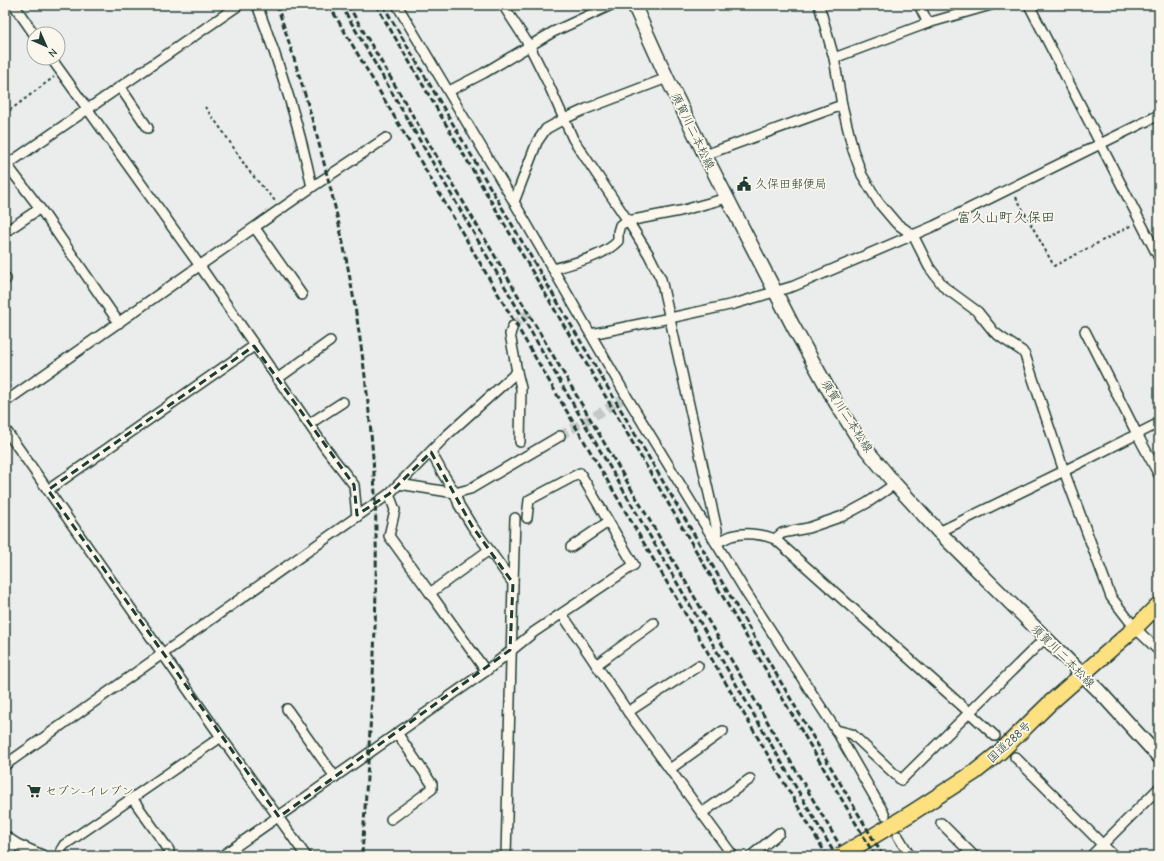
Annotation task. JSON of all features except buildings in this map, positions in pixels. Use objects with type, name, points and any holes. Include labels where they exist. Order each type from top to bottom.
[{"type":"highway","name":"国道288号","points":[[840,856],[910,814],[975,772],[1000,752],[1050,703],[1135,628],[1159,604]]},
{"type":"main road","name":"須賀川二本松線","points":[[634,5],[667,78],[705,155],[793,326],[836,403],[861,443],[895,484],[939,532],[1099,691],[1159,757]]},
{"type":"street","points":[[14,5],[28,26]]},
{"type":"street","points":[[119,323],[39,209],[6,166],[239,5]]},
{"type":"street","points":[[258,5],[288,92],[304,150],[312,187]]},
{"type":"street","points":[[397,5],[591,334],[626,398],[646,426],[747,594],[836,730],[885,815]]},
{"type":"street","points":[[503,5],[529,45],[573,139],[628,221],[649,255],[661,279],[717,530],[716,544]]},
{"type":"street","points":[[449,91],[553,32],[611,5]]},
{"type":"street","points":[[819,5],[834,58],[842,105],[853,150],[862,175],[879,203],[896,223],[913,235],[929,267],[944,287],[978,312],[994,332],[1022,351],[1025,355],[1064,471],[1112,597],[1135,628],[1159,651]]},
{"type":"street","points":[[919,5],[928,23]]},
{"type":"street","points":[[834,58],[928,23],[991,5]]},
{"type":"street","points":[[1029,5],[1159,258]]},
{"type":"street","points":[[57,66],[200,266],[277,379],[354,485],[357,517]]},
{"type":"street","points":[[514,202],[537,142],[546,129],[564,119],[667,78]]},
{"type":"street","points":[[120,87],[148,128]]},
{"type":"street","points":[[705,155],[842,105]]},
{"type":"street","points":[[591,334],[734,304],[776,292],[934,226],[1159,115]]},
{"type":"street","points":[[5,402],[312,187],[386,138]]},
{"type":"street","points":[[553,269],[588,258],[613,247],[618,241],[620,225],[628,221],[680,211],[727,198]]},
{"type":"street","points":[[5,232],[39,209]]},
{"type":"street","points":[[255,228],[302,296]]},
{"type":"street","points":[[513,326],[510,334],[521,388],[520,442]]},
{"type":"street","points":[[1085,331],[1159,475]]},
{"type":"street","points":[[277,379],[330,342]]},
{"type":"street","points":[[48,490],[254,346]]},
{"type":"street","points":[[5,764],[389,494],[446,436],[517,372]]},
{"type":"street","points":[[309,424],[343,402]]},
{"type":"street","points":[[939,532],[1159,423]]},
{"type":"street","points":[[5,429],[162,654],[306,856]]},
{"type":"street","points":[[399,484],[455,493],[470,489],[560,436]]},
{"type":"street","points":[[431,452],[472,526],[513,583]]},
{"type":"street","points":[[222,856],[486,670],[534,632],[634,565],[580,473],[530,500],[527,518]]},
{"type":"street","points":[[775,539],[782,533],[808,528],[843,516],[895,484]]},
{"type":"street","points":[[389,494],[395,510],[389,536],[486,670]]},
{"type":"street","points":[[506,856],[510,650],[515,518]]},
{"type":"street","points":[[571,547],[608,522]]},
{"type":"street","points":[[716,544],[731,536],[753,534],[766,535],[775,539],[995,736]]},
{"type":"street","points":[[430,593],[489,550]]},
{"type":"street","points":[[562,614],[628,712],[733,856]]},
{"type":"street","points":[[596,665],[654,624]]},
{"type":"street","points":[[836,730],[852,734],[901,780],[1045,638]]},
{"type":"street","points":[[628,712],[698,666]]},
{"type":"street","points":[[287,709],[335,777]]},
{"type":"street","points":[[670,769],[723,731]]},
{"type":"street","points":[[391,819],[432,789],[432,784],[397,733]]},
{"type":"street","points":[[61,850],[64,845],[221,737]]},
{"type":"street","points":[[1015,757],[1102,846],[1114,856]]},
{"type":"street","points":[[702,813],[750,779]]},
{"type":"street","points":[[1091,856],[1159,788]]},
{"type":"street","points":[[132,798],[169,850]]},
{"type":"street","points":[[941,823],[974,856]]},
{"type":"street","points":[[751,856],[779,833]]},
{"type":"street","points":[[898,836],[910,856]]},
{"type":"street","points":[[9,856],[12,841],[42,856]]},
{"type":"path","points":[[5,114],[61,72]]},
{"type":"path","points":[[205,107],[248,170],[282,208]]},
{"type":"path","points":[[1011,189],[1054,266],[1140,221]]},
{"type":"highlighted area","points":[[254,346],[354,485],[357,515],[389,494],[431,452],[472,526],[513,583],[510,650],[279,817],[48,490]]},
{"type":"tunnel","points":[[513,326],[530,312]]},
{"type":"tunnel","points":[[560,436],[625,398]]},
{"type":"railway","points":[[277,5],[310,111],[336,210],[362,351],[370,422],[375,508],[376,607],[362,856]]},
{"type":"railway","points":[[329,5],[827,856]]},
{"type":"railway","points":[[341,5],[836,856]]},
{"type":"railway","points":[[348,5],[846,856]]},
{"type":"railway","points":[[376,5],[875,856]]},
{"type":"railway","points":[[383,5],[883,856]]},
{"type":"place","name":"久保田郵便局","points":[[744,184]]},
{"type":"place","name":"セブン-イレブン","points":[[34,791]]},
{"type":"district","name":"富久山町久保田","points":[[1006,217]]}]
